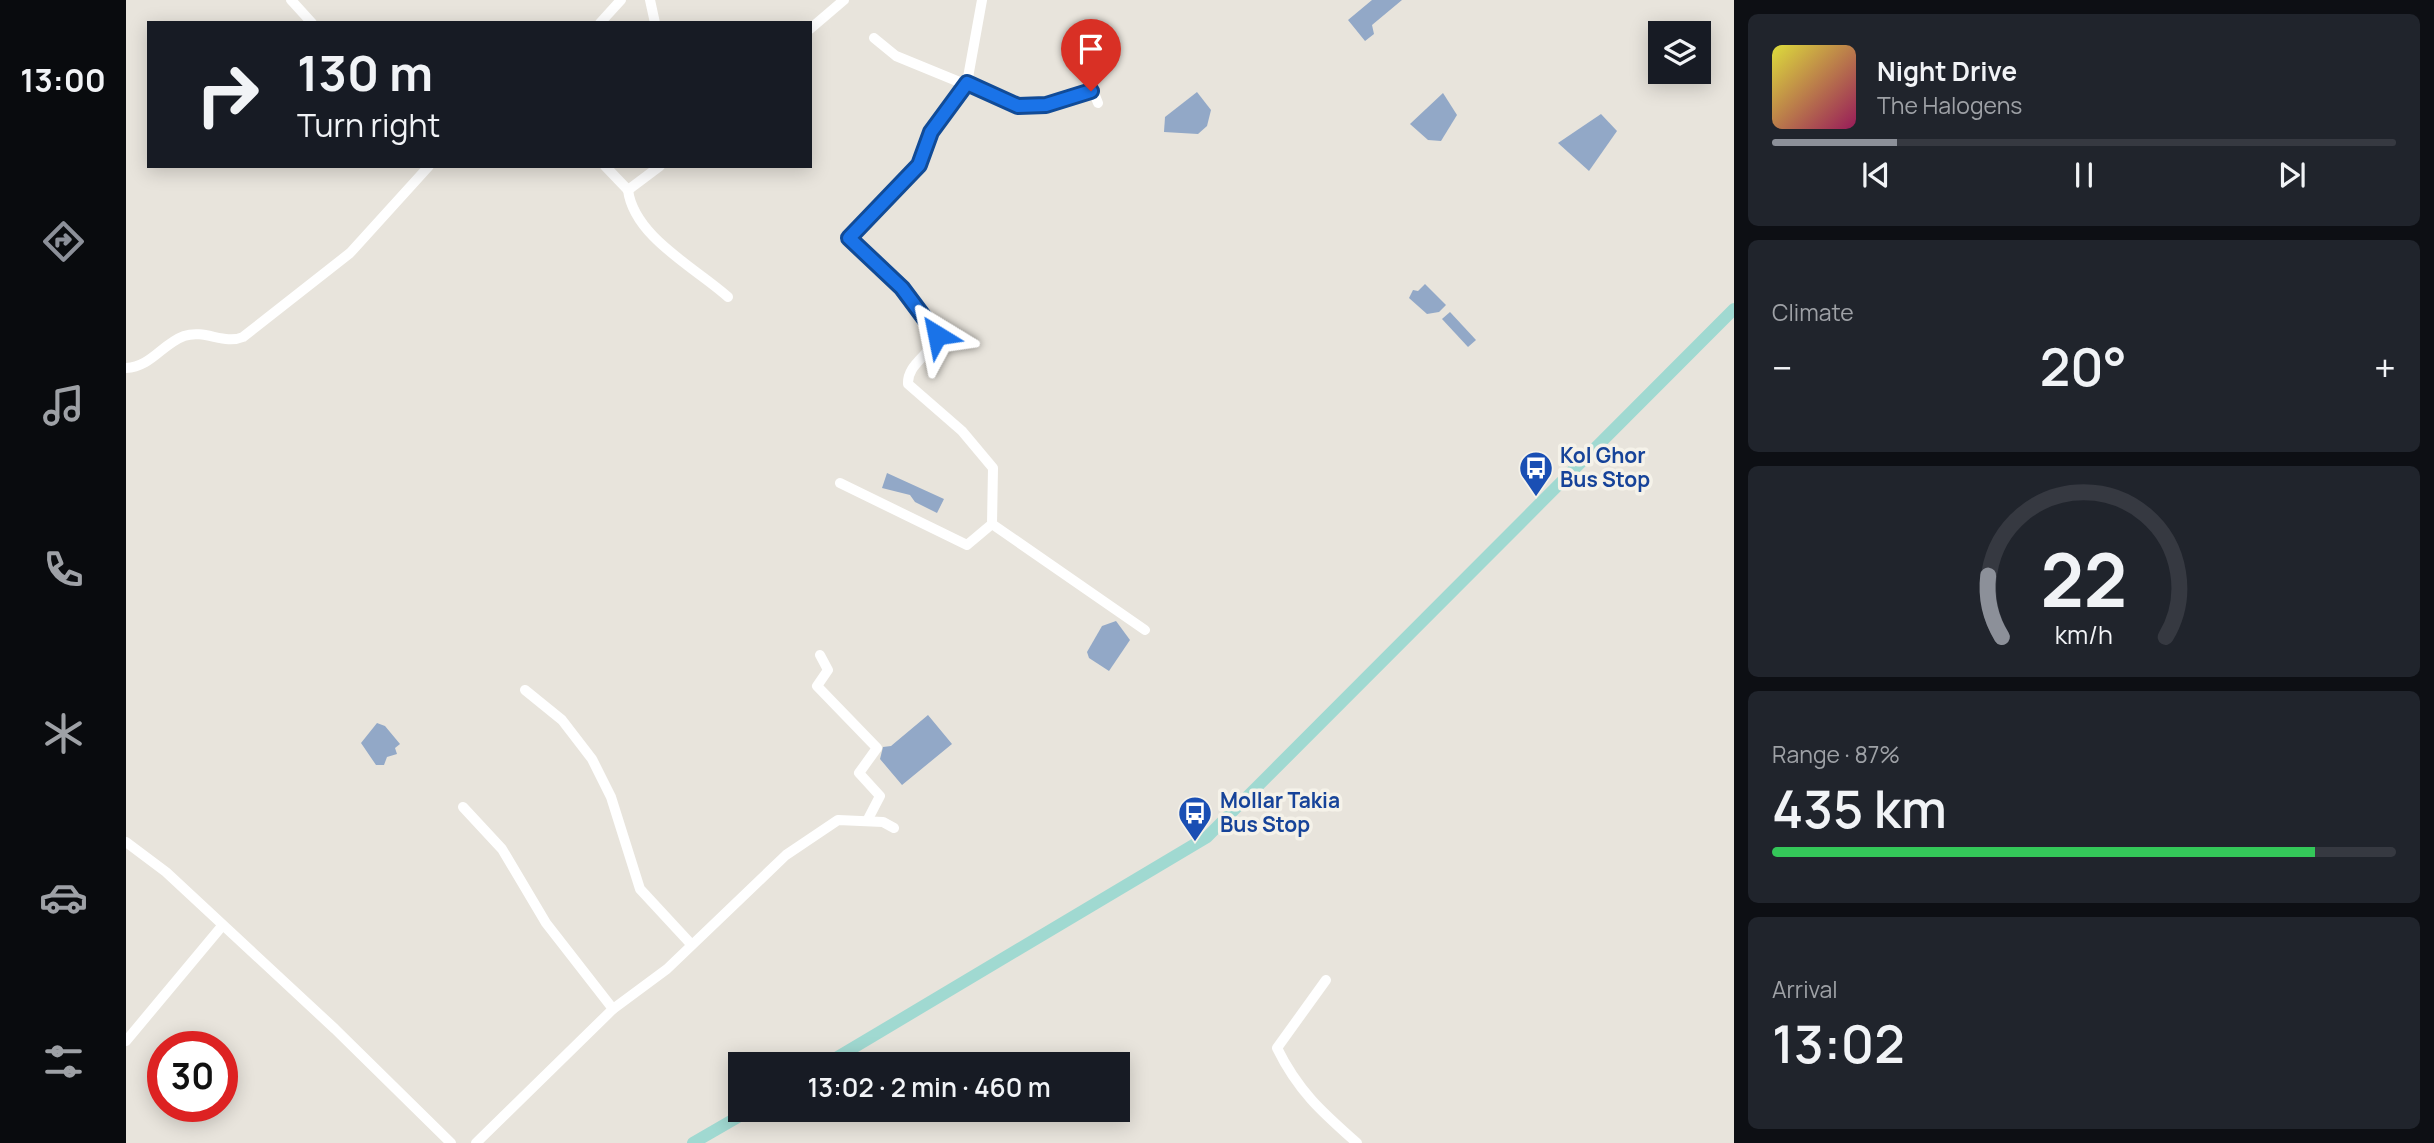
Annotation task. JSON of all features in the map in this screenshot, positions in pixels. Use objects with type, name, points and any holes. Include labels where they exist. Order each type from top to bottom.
[{"type":"main road","points":[[846,1052],[1207,837],[1734,309]]},
{"type":"main road","points":[[693,1143],[729,1122]]},
{"type":"street","points":[[290,0],[310,21]]},
{"type":"street","points":[[602,21],[621,0]]},
{"type":"street","points":[[649,0],[654,21]]},
{"type":"street","points":[[812,27],[844,0]]},
{"type":"street","points":[[839,483],[967,545],[992,524],[993,468],[962,431],[908,384],[908,375],[912,368],[935,346],[937,335],[902,288],[849,238],[919,165],[931,132],[967,83],[982,0]]},
{"type":"street","points":[[874,38],[896,56],[1018,106],[1046,105],[1088,90],[1094,93],[1098,103]]},
{"type":"street","points":[[126,368],[143,365],[181,337],[202,333],[233,341],[243,337],[350,253],[427,168]]},
{"type":"street","points":[[607,168],[628,190],[630,205],[651,232],[728,297]]},
{"type":"street","points":[[628,190],[657,168]]},
{"type":"street","points":[[992,524],[1145,630]]},
{"type":"street","points":[[820,654],[828,670],[817,686],[877,748],[859,773],[880,796],[866,821]]},
{"type":"street","points":[[525,690],[562,720],[592,759],[611,797],[640,889],[691,943]]},
{"type":"street","points":[[463,807],[502,849],[546,923],[613,1009]]},
{"type":"street","points":[[475,1143],[613,1009],[667,968],[786,855],[838,820],[883,822],[894,828]]},
{"type":"street","points":[[126,842],[166,872],[335,1029],[451,1143]]},
{"type":"street","points":[[126,1041],[222,926]]},
{"type":"street","points":[[1326,980],[1277,1048],[1291,1076],[1310,1101],[1357,1143]]},
{"type":"water","points":[[1372,0],[1402,0],[1372,25],[1374,34],[1365,41],[1348,20]]},
{"type":"water","points":[[1197,92],[1211,110],[1207,126],[1198,134],[1164,132],[1165,117]]},
{"type":"water","points":[[1443,93],[1457,115],[1441,141],[1428,140],[1410,124]]},
{"type":"water","points":[[1601,114],[1617,131],[1589,171],[1558,143]]},
{"type":"water","points":[[1425,284],[1446,305],[1439,312],[1427,314],[1409,298],[1413,290],[1418,291]]},
{"type":"water","points":[[1450,312],[1476,340],[1468,347],[1442,319]]},
{"type":"water","points":[[887,473],[944,499],[937,513],[915,502],[910,495],[882,488]]},
{"type":"water","points":[[1116,621],[1130,640],[1109,671],[1089,658],[1087,652],[1102,626]]},
{"type":"water","points":[[928,715],[952,744],[902,785],[880,759],[883,747],[891,746]]},
{"type":"water","points":[[377,723],[385,726],[400,744],[395,748],[397,754],[387,757],[384,765],[376,765],[361,743]]},
{"type":"place","name":"Kol Ghor Bus Stop","points":[[1536,498]]},
{"type":"place","name":"Mollar Takia Bus Stop","points":[[1195,843]]},
{"type":"route","points":[[937,335],[902,288],[849,238],[919,165],[931,132],[967,83],[1018,106],[1033,107],[1091,91]]}]
